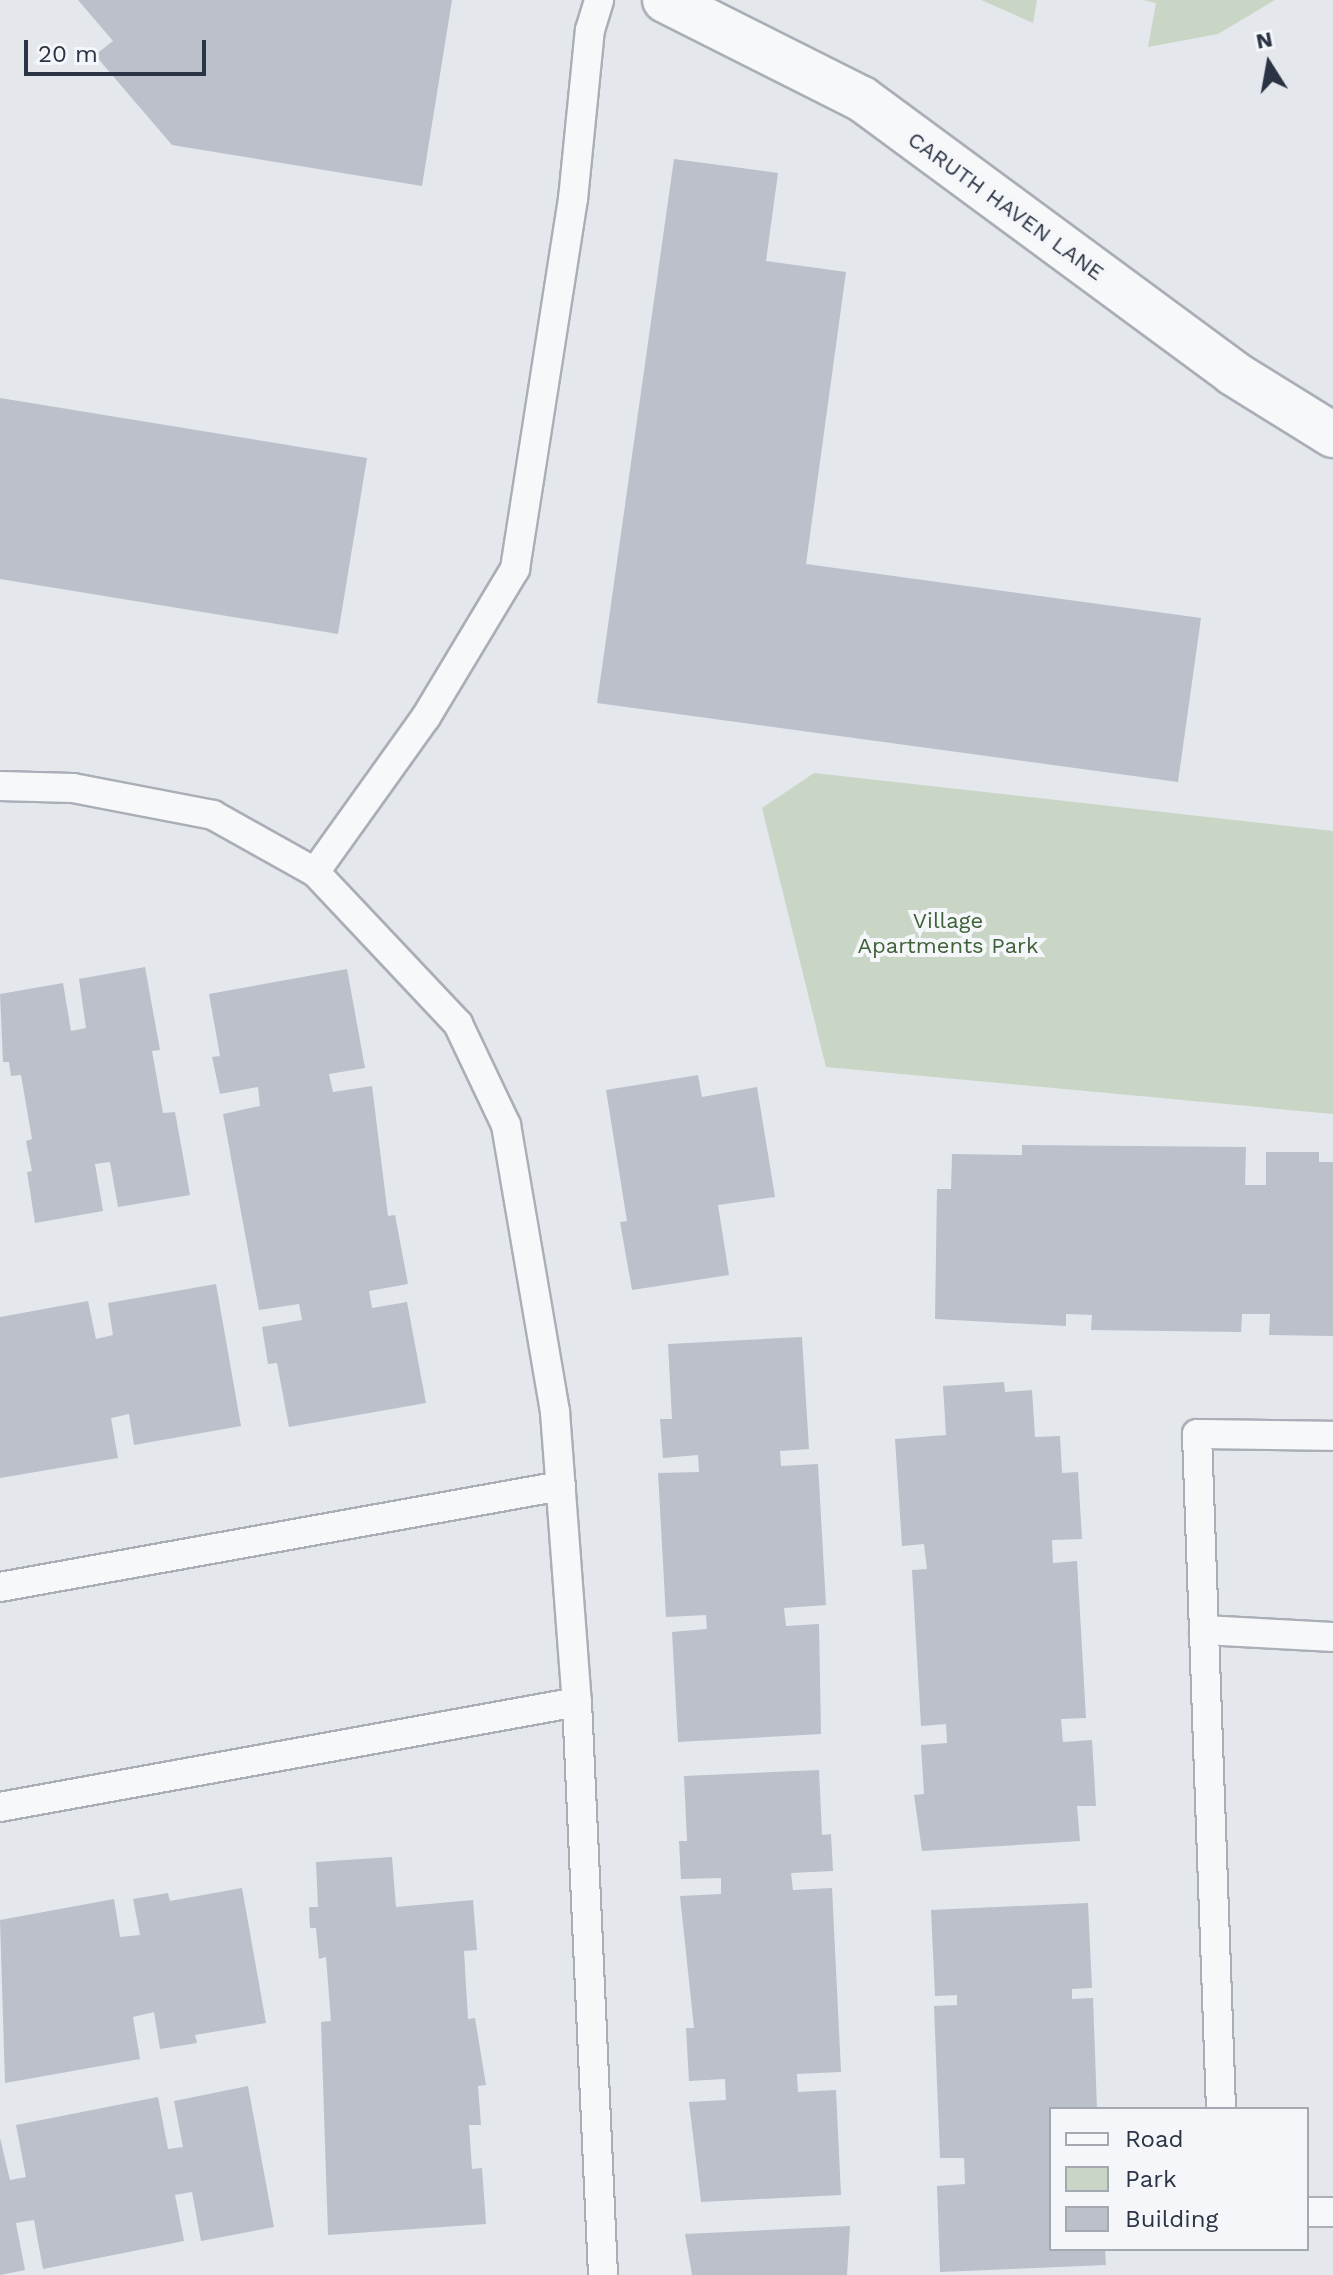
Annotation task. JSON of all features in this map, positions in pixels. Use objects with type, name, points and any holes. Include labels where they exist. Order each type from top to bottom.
[{"type":"street","name":"CARUTH HAVEN LANE","points":[[665,0],[862,99],[1233,373],[1333,435]]},
{"type":"lane","points":[[315,872],[426,717],[515,569],[573,199],[590,30],[599,0]]},
{"type":"lane","points":[[0,786],[73,788],[213,815],[315,872],[458,1024],[506,1125],[555,1412],[577,1702],[603,2275]]},
{"type":"lane","points":[[1221,2107],[1197,1434],[1333,1436]]},
{"type":"lane","points":[[0,1587],[561,1486]]},
{"type":"lane","points":[[1204,1630],[1333,1637]]},
{"type":"lane","points":[[0,1807],[577,1702]]},
{"type":"lane","points":[[1309,2212],[1333,2212]]},
{"type":"green space","points":[[981,0],[1037,0],[1033,23]]},
{"type":"green space","points":[[1143,0],[1275,0],[1218,34],[1148,47],[1156,3]]},
{"type":"green space","name":"Village Apartments Park","points":[[814,773],[1333,831],[1333,1114],[826,1067],[762,808]]},
{"type":"building","points":[[78,0],[452,0],[422,186],[172,145],[95,55],[113,41]]},
{"type":"building","points":[[674,159],[778,173],[766,261],[846,272],[806,564],[1201,618],[1178,782],[597,703]]},
{"type":"building","points":[[0,398],[367,458],[338,634],[0,579]]},
{"type":"building","points":[[145,967],[160,1050],[152,1051],[163,1113],[175,1112],[190,1195],[118,1207],[110,1162],[95,1164],[103,1211],[35,1223],[27,1172],[32,1171],[26,1141],[32,1139],[21,1075],[11,1076],[9,1062],[3,1062],[0,994],[63,983],[71,1031],[86,1028],[79,979]]},
{"type":"building","points":[[347,969],[365,1068],[329,1074],[333,1092],[372,1086],[388,1216],[395,1215],[408,1284],[369,1291],[372,1308],[407,1302],[426,1403],[289,1427],[277,1363],[268,1364],[262,1327],[302,1320],[299,1304],[259,1310],[223,1114],[260,1106],[258,1087],[220,1094],[212,1057],[220,1056],[209,994]]},
{"type":"building","points":[[698,1075],[702,1097],[757,1087],[775,1197],[718,1205],[729,1275],[632,1290],[620,1222],[627,1221],[606,1090]]},
{"type":"building","points":[[1022,1145],[1246,1147],[1245,1185],[1266,1185],[1266,1152],[1319,1152],[1319,1162],[1333,1162],[1333,1336],[1269,1335],[1270,1314],[1242,1314],[1241,1332],[1091,1330],[1092,1315],[1066,1314],[1066,1326],[935,1319],[937,1189],[951,1189],[952,1154],[1022,1155]]},
{"type":"building","points":[[216,1284],[241,1426],[134,1445],[129,1414],[111,1418],[118,1458],[0,1478],[0,1317],[88,1301],[96,1339],[113,1335],[108,1303]]},
{"type":"building","points":[[802,1337],[809,1449],[780,1451],[781,1466],[818,1464],[826,1605],[784,1608],[786,1626],[819,1624],[821,1734],[678,1742],[672,1632],[707,1629],[706,1615],[666,1617],[658,1473],[699,1472],[698,1455],[663,1458],[660,1419],[672,1419],[668,1344]]},
{"type":"building","points":[[1004,1382],[1005,1392],[1032,1390],[1035,1437],[1060,1436],[1062,1473],[1078,1472],[1082,1539],[1052,1540],[1053,1563],[1077,1561],[1086,1718],[1061,1719],[1063,1742],[1092,1740],[1096,1806],[1077,1806],[1080,1841],[922,1851],[914,1795],[924,1794],[921,1745],[947,1743],[946,1724],[921,1726],[912,1570],[927,1569],[924,1544],[902,1546],[895,1439],[946,1435],[943,1386]]},
{"type":"building","points":[[819,1770],[822,1835],[831,1834],[833,1871],[791,1873],[793,1890],[832,1888],[841,2072],[797,2074],[798,2092],[836,2090],[841,2195],[701,2202],[689,2102],[726,2100],[725,2079],[689,2081],[686,2028],[694,2028],[680,1896],[721,1894],[721,1878],[681,1879],[679,1841],[687,1841],[684,1776]]},
{"type":"building","points":[[392,1857],[396,1907],[473,1900],[477,1950],[464,1951],[468,2019],[475,2018],[486,2085],[478,2086],[481,2125],[469,2125],[472,2169],[482,2168],[486,2224],[328,2235],[321,2022],[331,2021],[326,1957],[319,1959],[316,1928],[310,1928],[309,1907],[318,1907],[316,1862]]},
{"type":"building","points":[[242,1888],[266,2023],[195,2035],[197,2043],[160,2049],[154,2012],[133,2017],[140,2059],[5,2083],[0,1920],[114,1899],[120,1937],[140,1935],[133,1899],[168,1893],[170,1901]]},
{"type":"building","points":[[1088,1903],[1092,1988],[1072,1989],[1072,1999],[1093,1998],[1097,2107],[1049,2107],[1049,2251],[1105,2251],[1106,2265],[940,2272],[937,2186],[965,2184],[964,2158],[940,2158],[934,2006],[957,2005],[957,1995],[935,1996],[931,1910]]},
{"type":"building","points":[[248,2086],[274,2227],[201,2241],[192,2192],[175,2195],[184,2241],[43,2269],[34,2220],[16,2223],[25,2270],[0,2275],[0,2138],[10,2180],[26,2177],[16,2125],[158,2097],[168,2149],[183,2147],[174,2101]]},
{"type":"building","points":[[850,2226],[847,2275],[692,2275],[685,2234]]}]
